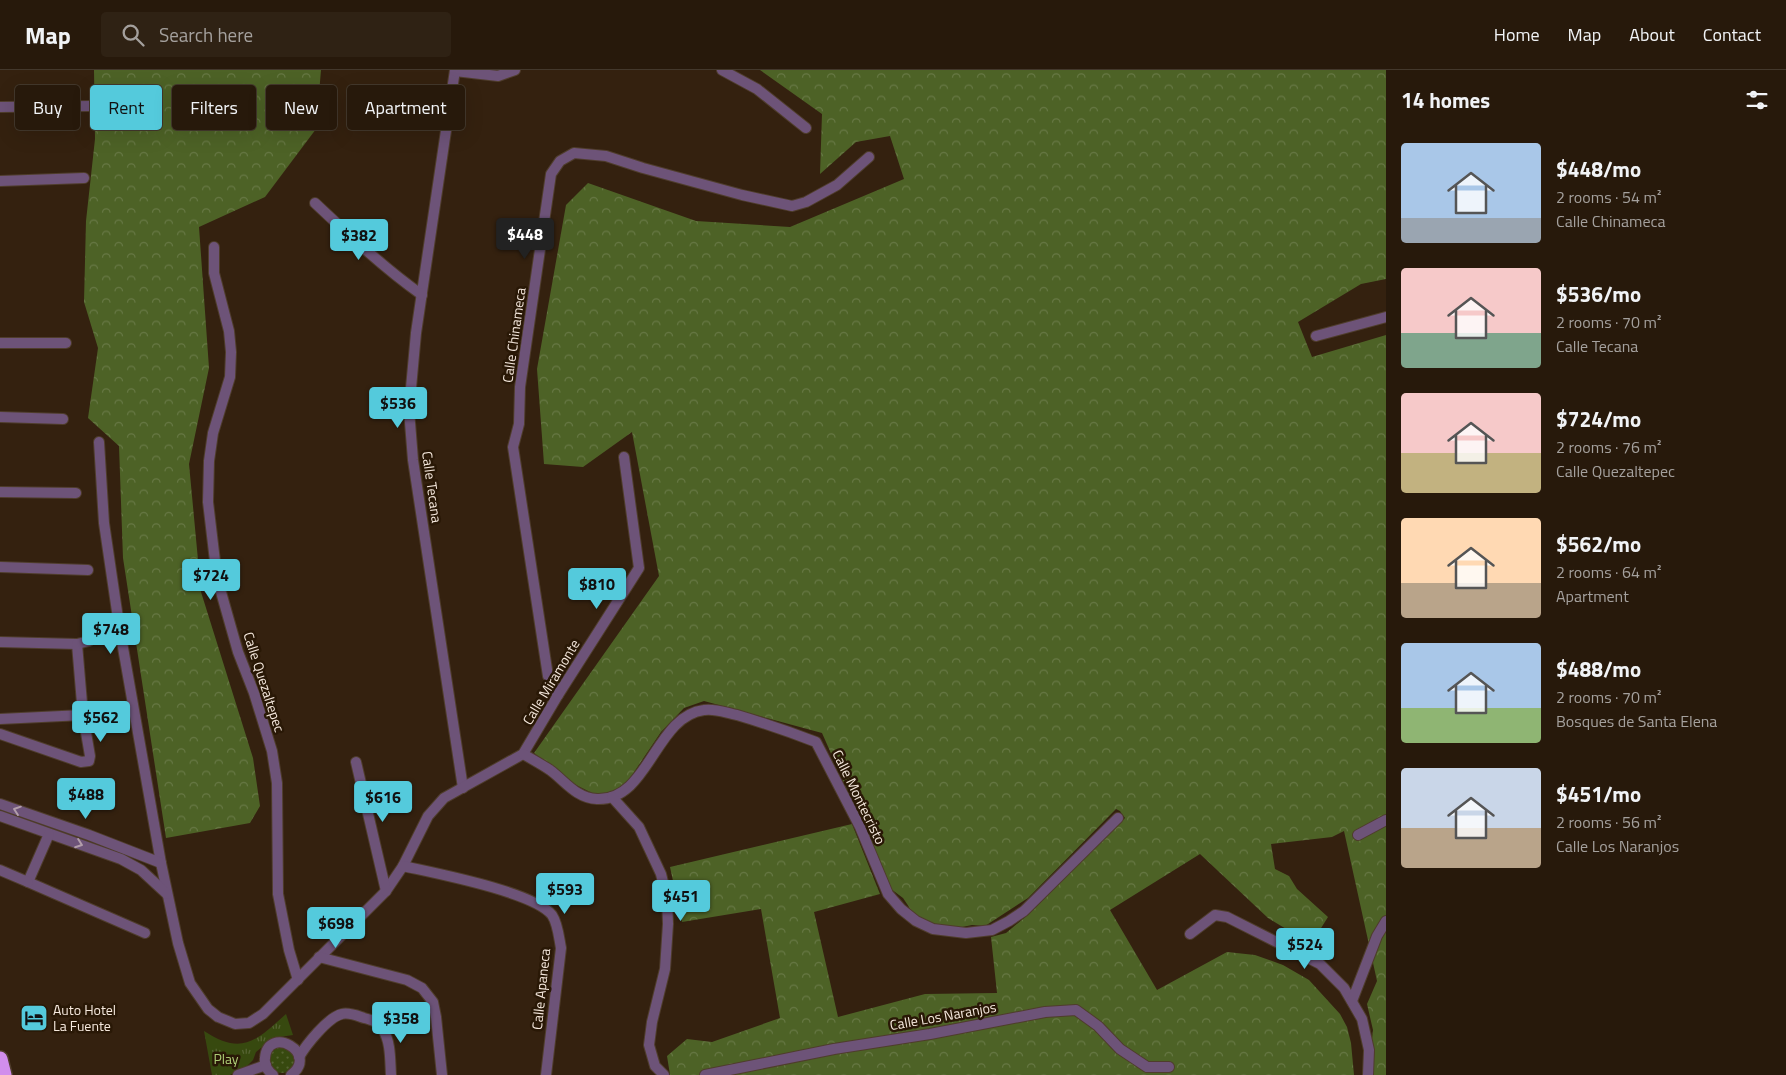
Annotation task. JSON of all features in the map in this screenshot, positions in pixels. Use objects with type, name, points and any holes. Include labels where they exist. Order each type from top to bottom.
[{"type":"highway","points":[[0,1058],[4,1075]]},
{"type":"street","points":[[455,70],[498,76],[515,70]]},
{"type":"street","name":"Calle Tecana","points":[[455,70],[422,295],[409,410],[415,470],[463,788]]},
{"type":"street","points":[[722,70],[757,89],[806,128]]},
{"type":"street","points":[[0,107],[90,106]]},
{"type":"street","name":"Calle Chinameca","points":[[558,695],[548,676],[513,447],[519,424],[520,387],[551,174],[560,161],[574,153],[606,156],[733,192],[792,206],[806,202],[837,185],[869,157]]},
{"type":"street","points":[[0,181],[84,178]]},
{"type":"street","points":[[315,203],[401,280],[422,295]]},
{"type":"street","name":"Calle Quezaltepec","points":[[214,247],[214,273],[229,331],[232,352],[230,378],[213,433],[209,461],[208,502],[215,561],[221,592],[238,652],[272,751],[277,782],[278,894],[289,950],[298,980]]},
{"type":"street","points":[[1316,336],[1386,317]]},
{"type":"street","points":[[0,343],[66,343]]},
{"type":"street","points":[[0,417],[62,419]]},
{"type":"street","points":[[99,442],[107,546],[120,634],[161,863],[178,943],[190,983],[208,1009],[218,1017],[235,1024],[249,1023],[263,1014],[386,891],[403,866],[428,816],[444,798],[523,754],[551,770],[574,791],[597,799],[612,797],[640,827],[661,874],[667,899],[668,924],[665,968],[652,1022],[649,1045],[655,1066],[664,1075]]},
{"type":"street","name":"Calle Miramonte","points":[[523,754],[558,695],[639,568],[624,457]]},
{"type":"street","points":[[0,492],[76,493]]},
{"type":"street","points":[[0,567],[88,570]]},
{"type":"street","points":[[0,642],[77,644],[90,641]]},
{"type":"street","points":[[0,734],[85,763],[89,760],[77,644]]},
{"type":"street","name":"Calle Montecristo","points":[[612,797],[628,788],[678,722],[690,714],[714,709],[783,729],[816,742],[860,828],[888,894],[901,910],[916,921],[933,929],[966,933],[992,930],[1024,911],[1118,818]]},
{"type":"street","points":[[0,719],[83,715]]},
{"type":"street","points":[[356,762],[386,891]]},
{"type":"street","points":[[0,804],[106,841],[161,863]]},
{"type":"street","points":[[0,816],[121,859],[141,870],[167,894]]},
{"type":"street","points":[[1358,835],[1386,820]]},
{"type":"street","points":[[28,882],[49,834]]},
{"type":"street","name":"Calle Apaneca","points":[[403,866],[481,884],[539,905],[552,915],[559,932],[561,948],[546,1075]]},
{"type":"street","points":[[0,870],[145,933]]},
{"type":"street","points":[[1190,934],[1215,915],[1227,917],[1320,964],[1344,988],[1362,1019],[1369,1050],[1368,1075]]},
{"type":"street","points":[[1352,1001],[1377,936],[1386,921]]},
{"type":"street","points":[[319,957],[407,980],[422,988],[432,1002],[436,1017],[442,1075]]},
{"type":"street","name":"Calle Los Naranjos","points":[[705,1075],[834,1049],[930,1034],[1045,1012],[1076,1010],[1098,1026],[1120,1049],[1147,1067],[1169,1067]]},
{"type":"street","points":[[297,1069],[308,1042],[334,1018],[342,1014],[350,1014],[373,1020],[380,1024],[388,1040],[391,1075]]},
{"type":"street","points":[[273,1075],[266,1066],[265,1057],[270,1047],[279,1042],[308,1042]]},
{"type":"street","points":[[284,1042],[294,1047],[297,1069]]},
{"type":"street","points":[[238,1075],[266,1066]]},
{"type":"green space","points":[[94,70],[321,70],[320,85],[266,85],[266,130],[315,130],[265,197],[199,227],[209,368],[189,464],[201,592],[253,758],[260,806],[250,823],[166,838],[123,558],[119,446],[88,418],[98,348],[84,302],[86,221],[95,130],[162,130],[162,85],[94,85]]},
{"type":"green space","points":[[760,70],[1386,70],[1386,279],[1361,284],[1298,322],[1312,357],[1386,335],[1386,1075],[1368,1075],[1373,1030],[1367,1004],[1377,981],[1344,831],[1332,837],[1271,844],[1275,869],[1289,876],[1297,889],[1328,917],[1311,944],[1268,918],[1200,854],[1110,910],[1157,990],[1227,952],[1255,955],[1283,965],[1309,980],[1340,1014],[1347,1027],[1351,1043],[1354,1075],[670,1075],[667,1056],[687,1039],[712,1042],[780,1018],[761,909],[682,922],[670,867],[852,824],[880,894],[814,912],[838,1017],[925,994],[997,993],[991,937],[1006,933],[1029,914],[1125,818],[1116,809],[1028,898],[985,926],[972,925],[957,928],[934,925],[913,913],[903,898],[891,889],[822,733],[704,701],[684,708],[661,732],[626,784],[612,792],[596,795],[574,784],[534,753],[659,576],[632,432],[583,467],[544,464],[537,369],[566,205],[588,183],[696,221],[790,227],[904,179],[890,136],[856,142],[820,174],[822,114]]},
{"type":"green space","name":"Play","points":[[286,1014],[293,1035],[273,1038],[256,1052],[253,1060],[248,1065],[230,1075],[212,1075],[204,1031],[217,1039],[239,1044],[257,1038]]},
{"type":"green space","points":[[282,1047],[291,1051],[295,1060],[291,1069],[282,1073],[273,1069],[269,1060],[273,1051]]},
{"type":"place","name":"Auto Hotel La Fuente","points":[[34,1018]]}]
